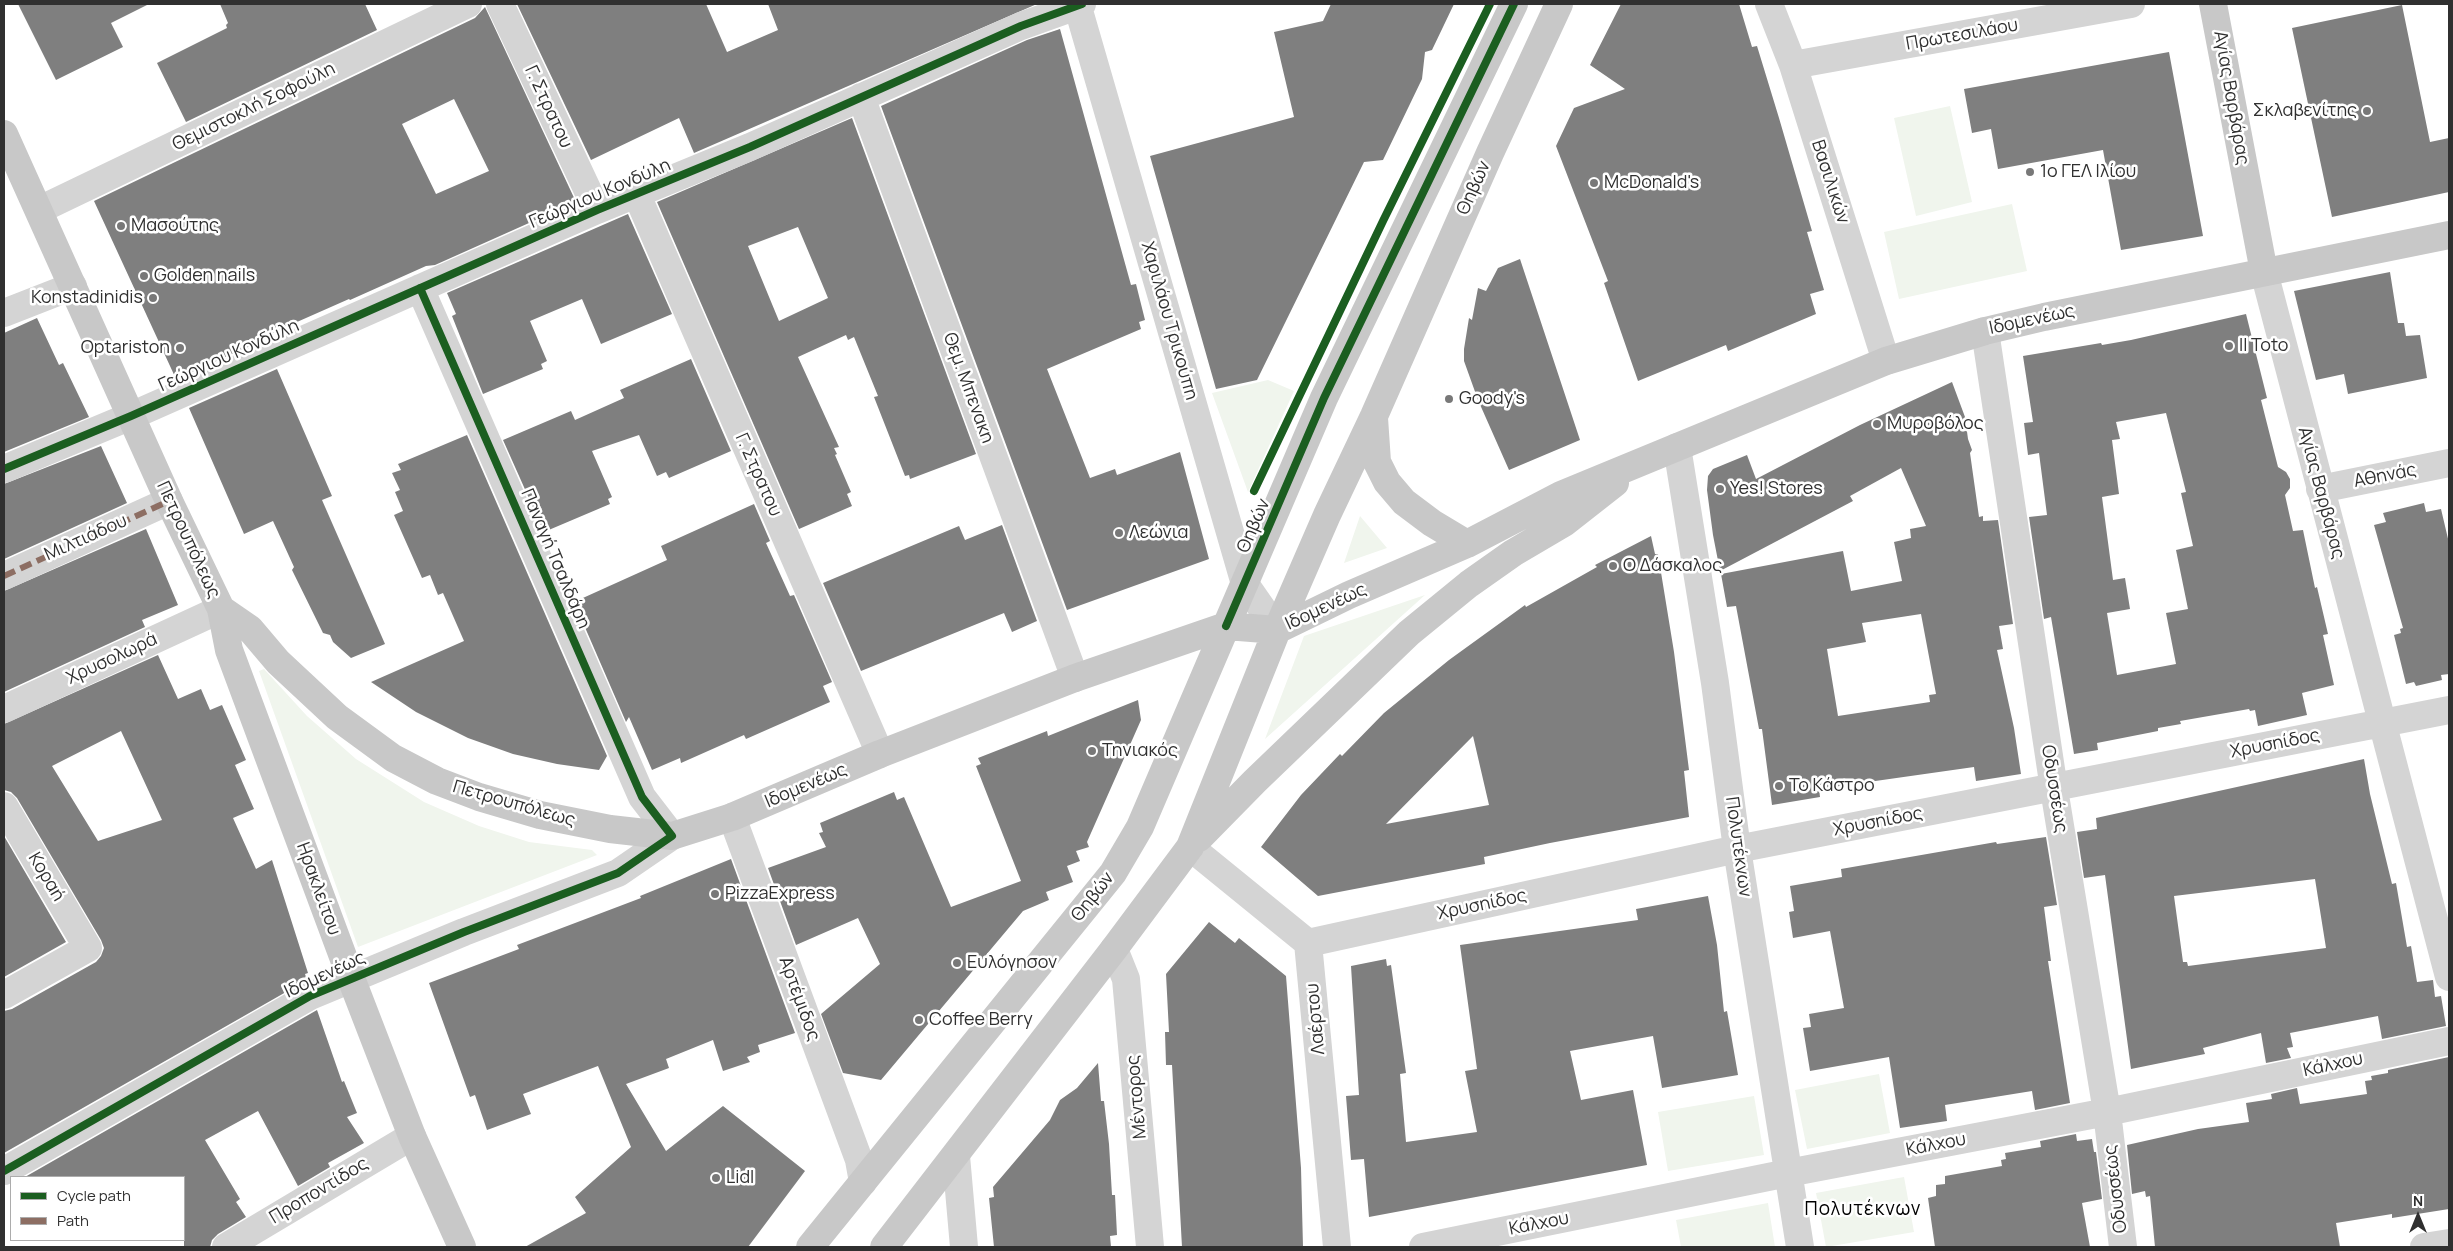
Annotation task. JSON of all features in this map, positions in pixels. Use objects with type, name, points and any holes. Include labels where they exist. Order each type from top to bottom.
[{"type":"main road","name":"Θηβών","points":[[810,1247],[1113,873],[1140,827],[1226,626],[1246,584],[1324,398],[1514,4]]},
{"type":"main road","name":"Θηβών","points":[[884,1247],[956,1156],[1190,847],[1277,630],[1327,515],[1374,416],[1490,153],[1559,4]]},
{"type":"main road","name":"Αγίας Βαρβάρας","points":[[2213,4],[2264,272]]},
{"type":"main road","name":"Πετρουπόλεως","points":[[4,134],[169,501],[221,609],[250,630],[278,662],[337,717],[393,758],[437,781],[479,797],[540,815],[610,830],[672,836]]},
{"type":"main road","name":"Ιδομενέως","points":[[672,836],[732,817],[880,754],[1075,678],[1226,626],[1277,630],[1467,544],[1561,495],[1886,361],[1985,331],[2449,235]]},
{"type":"main road","points":[[1374,416],[1377,462],[1387,482],[1404,502],[1425,518],[1467,544]]},
{"type":"main road","name":"Ιδομενέως","points":[[1190,847],[1282,754],[1409,633],[1476,579],[1513,553],[1564,523],[1633,466]]},
{"type":"main road","name":"Ηρακλείτου","points":[[221,609],[229,650],[351,978],[412,1136],[462,1247]]},
{"type":"street","name":"Θεμιστοκλή Σοφούλη","points":[[39,210],[468,4]]},
{"type":"street","name":"Γ. Στρατου","points":[[500,4],[597,210]]},
{"type":"street","name":"Γεώργιου Κονδύλη","points":[[4,469],[131,416],[597,210],[637,195],[1021,26],[1079,4]]},
{"type":"street","name":"Χαριλάου Τρικούπη","points":[[1079,4],[1246,584],[1277,630]]},
{"type":"street","name":"Βασιλικών","points":[[1769,4],[1793,66],[1886,361]]},
{"type":"street","name":"Πρωτεσιλάου","points":[[1793,66],[2131,4]]},
{"type":"street","name":"Θεμ. Μπενακη","points":[[860,97],[1075,678]]},
{"type":"street","name":"Γ. Στρατου","points":[[637,195],[880,754]]},
{"type":"street","name":"Αγίας Βαρβάρας","points":[[2264,272],[2449,978]]},
{"type":"street","points":[[4,313],[73,286]]},
{"type":"street","name":"Παναγή Τσαλδάρη","points":[[420,288],[642,797],[672,836]]},
{"type":"street","name":"Οδυσσέως","points":[[1985,331],[2054,789],[2107,1112],[2123,1247]]},
{"type":"street","name":"Πολυτέκνων","points":[[1677,447],[1715,683],[1737,849],[1800,1247]]},
{"type":"street","name":"Αθηνάς","points":[[2320,489],[2449,463]]},
{"type":"street","name":"Μιλτιάδου","points":[[4,576],[169,501]]},
{"type":"street","name":"Χρυσολωρά","points":[[4,709],[221,609]]},
{"type":"street","name":"Χρυσηίδος","points":[[1308,943],[1737,849],[2054,789],[2449,710]]},
{"type":"street","name":"Κοραή","points":[[4,806],[88,948],[4,995]]},
{"type":"street","name":"Αρτέμιδος","points":[[732,817],[859,1160],[863,1182]]},
{"type":"street","name":"Ιδομενέως","points":[[4,1171],[310,996],[464,932],[618,873],[672,836]]},
{"type":"street","points":[[1190,847],[1308,943]]},
{"type":"street","name":"Λαέρτου","points":[[1308,943],[1337,1247]]},
{"type":"street","name":"Μέντορος","points":[[1114,949],[1126,979],[1150,1247]]},
{"type":"street","name":"Κάλχου","points":[[1423,1247],[1788,1173],[2107,1112],[2449,1041]]},
{"type":"street","name":"Προποντίδος","points":[[226,1247],[412,1136]]},
{"type":"street","points":[[956,1156],[964,1247]]},
{"type":"street","points":[[2424,1247],[2449,1243]]},
{"type":"shaded area","points":[[1950,106],[1972,202],[1916,216],[1894,118]]},
{"type":"shaded area","points":[[2012,204],[2027,271],[1899,299],[1884,232]]},
{"type":"shaded area","points":[[1268,380],[1294,391],[1248,492],[1212,393]]},
{"type":"shaded area","points":[[1360,516],[1387,548],[1344,563]]},
{"type":"shaded area","points":[[1425,595],[1265,739],[1304,636]]},
{"type":"shaded area","points":[[264,669],[307,716],[356,759],[424,802],[479,826],[529,842],[592,850],[597,855],[358,947],[259,671]]},
{"type":"shaded area","points":[[1879,1074],[1890,1133],[1807,1149],[1795,1090]]},
{"type":"shaded area","points":[[1754,1096],[1764,1155],[1668,1171],[1658,1112]]},
{"type":"shaded area","points":[[1904,1177],[1914,1232],[1826,1247],[1816,1193]]},
{"type":"shaded area","points":[[1768,1203],[1775,1247],[1681,1247],[1676,1220]]},
{"type":"building","points":[[18,4],[149,4],[111,23],[123,47],[56,80]]},
{"type":"building","points":[[220,4],[365,4],[377,30],[186,122],[157,63],[227,28],[226,25],[228,23]]},
{"type":"building","points":[[517,4],[706,4],[727,52],[778,30],[768,4],[1037,4],[694,153],[679,118],[591,160]]},
{"type":"building","points":[[1331,4],[1454,4],[1432,50],[1425,52],[1422,79],[1383,160],[1364,162],[1257,380],[1216,389],[1150,156],[1294,117],[1274,32],[1323,21]]},
{"type":"building","points":[[1621,4],[1739,4],[1752,47],[1757,46],[1779,118],[1812,231],[1807,232],[1824,290],[1810,294],[1816,314],[1728,351],[1726,345],[1638,381],[1604,283],[1608,281],[1556,146],[1574,108],[1625,89],[1590,65]]},
{"type":"building","name":"Σκλαβενίτης","points":[[2402,5],[2430,142],[2449,138],[2449,192],[2332,217],[2292,28]]},
{"type":"building","points":[[485,7],[576,202],[435,265],[426,266],[263,337],[264,340],[176,379],[94,201],[475,18]],"holes":[[[454,99],[489,171],[436,194],[402,124]]]},
{"type":"building","points":[[1060,29],[1131,285],[1136,284],[1145,320],[1139,322],[1141,329],[1047,369],[1090,478],[1115,469],[1117,475],[1180,452],[1209,559],[1067,610],[881,106],[1027,40]]},
{"type":"building","points":[[2169,52],[2203,236],[2121,250],[2103,150],[1998,169],[1991,129],[1972,133],[1964,89]]},
{"type":"building","points":[[852,118],[976,454],[910,479],[909,475],[905,476],[874,397],[878,396],[854,337],[848,340],[846,335],[798,357],[839,447],[834,448],[837,454],[835,455],[851,492],[847,494],[852,506],[799,529],[657,202]],"holes":[[[798,227],[828,298],[779,321],[748,246]]]},
{"type":"building","points":[[628,214],[672,314],[601,344],[582,299],[530,321],[547,361],[541,364],[543,369],[483,394],[452,316],[456,314],[447,293]]},
{"type":"building","points":[[1520,259],[1580,440],[1509,470],[1478,400],[1464,361],[1464,349],[1469,318],[1472,320],[1478,288],[1486,291],[1498,268]]},
{"type":"building","points":[[2390,272],[2398,323],[2404,323],[2406,336],[2420,335],[2427,378],[2348,394],[2344,374],[2316,380],[2294,291]]},
{"type":"building","points":[[2246,314],[2267,398],[2261,400],[2278,467],[2286,472],[2290,479],[2290,488],[2285,495],[2293,531],[2303,530],[2315,588],[2317,587],[2328,634],[2323,635],[2334,685],[2302,693],[2307,715],[2258,726],[2255,710],[2250,711],[2249,709],[2180,721],[2181,724],[2158,728],[2158,731],[2097,743],[2098,750],[2074,754],[2051,617],[2044,619],[2029,517],[2047,515],[2039,453],[2028,455],[2024,423],[2033,422],[2023,356],[2131,340]],"holes":[[[2166,413],[2186,492],[2181,493],[2193,546],[2176,550],[2188,609],[2166,613],[2176,664],[2117,675],[2107,613],[2130,609],[2125,578],[2113,580],[2102,497],[2119,494],[2112,440],[2120,439],[2116,422]]]},
{"type":"building","points":[[37,318],[59,365],[63,363],[89,417],[4,452],[4,333]]},
{"type":"building","points":[[691,359],[731,451],[669,478],[666,472],[657,476],[639,435],[592,451],[612,497],[608,499],[610,504],[544,532],[503,440],[571,411],[575,420],[624,398],[620,390]]},
{"type":"building","points":[[277,369],[332,496],[322,500],[385,644],[351,658],[333,642],[330,635],[323,633],[292,570],[294,567],[273,521],[244,534],[189,408]]},
{"type":"building","points":[[1952,382],[1965,417],[1968,439],[1972,450],[1970,453],[1979,517],[1983,516],[1983,521],[1998,520],[2013,624],[1999,626],[2003,649],[1997,650],[2014,728],[2021,774],[1976,781],[1974,767],[1819,789],[1820,797],[1772,805],[1762,729],[1759,729],[1736,606],[1727,607],[1721,574],[1843,551],[1851,591],[1902,581],[1894,542],[1911,538],[1910,529],[1926,526],[1901,468],[1850,496],[1853,501],[1720,571],[1707,490],[1708,476],[1713,469],[1747,455],[1756,479],[1860,425]],"holes":[[[1921,614],[1936,694],[1929,695],[1930,702],[1838,716],[1827,649],[1866,642],[1862,623]]]},
{"type":"building","points":[[467,435],[607,756],[599,770],[557,764],[513,754],[468,738],[416,712],[371,682],[464,641],[443,593],[438,595],[430,575],[422,578],[394,515],[403,511],[395,492],[400,490],[392,473],[401,470],[398,464]]},
{"type":"building","points":[[101,446],[127,503],[4,559],[4,484]]},
{"type":"building","points":[[2424,503],[2426,512],[2441,509],[2449,543],[2449,674],[2441,675],[2442,680],[2416,686],[2414,682],[2406,684],[2394,635],[2401,633],[2400,629],[2403,628],[2374,525],[2386,522],[2383,513]]},
{"type":"building","points":[[754,504],[770,541],[766,543],[790,596],[794,595],[832,682],[823,686],[830,702],[746,739],[744,735],[681,763],[680,758],[652,770],[629,717],[626,722],[574,602],[667,560],[661,546]]},
{"type":"building","points":[[1002,525],[1037,621],[1012,632],[1004,613],[861,671],[823,583],[959,526],[965,540]]},
{"type":"building","points":[[146,529],[178,605],[142,620],[145,627],[4,692],[4,591]]},
{"type":"building","points":[[1651,536],[1655,554],[1658,554],[1674,652],[1689,770],[1684,771],[1689,817],[1484,857],[1485,864],[1318,896],[1261,847],[1301,795],[1340,754],[1342,756],[1384,713],[1449,660],[1525,605],[1526,607],[1597,567],[1595,565]],"holes":[[[1473,736],[1489,805],[1386,824]]]},
{"type":"building","points":[[158,655],[178,699],[201,689],[210,710],[222,705],[246,760],[235,765],[254,809],[233,818],[256,869],[272,860],[308,973],[305,974],[307,980],[4,1153],[4,1011],[12,1009],[96,962],[104,948],[17,798],[11,792],[4,790],[4,724]],"holes":[[[121,731],[162,820],[98,841],[52,766]]]},
{"type":"building","points":[[1138,700],[1141,720],[1087,842],[1089,847],[1076,851],[1080,861],[1067,866],[1073,882],[1046,892],[1049,900],[1023,911],[881,1080],[843,1073],[821,1014],[880,964],[858,918],[796,945],[768,868],[826,847],[819,833],[823,832],[820,823],[894,792],[897,800],[904,797],[951,907],[1021,881],[976,766],[981,764],[978,758],[1047,731],[1048,736]]},
{"type":"building","points":[[2364,759],[2370,794],[2392,884],[2396,883],[2407,947],[2411,946],[2417,982],[2433,980],[2435,997],[2441,996],[2446,1026],[2382,1039],[2378,1016],[2290,1033],[2293,1047],[2287,1048],[2291,1058],[2266,1063],[2261,1033],[2203,1048],[2205,1054],[2131,1069],[2105,875],[2084,878],[2077,832],[2097,829],[2096,818]],"holes":[[[2315,879],[2326,948],[2188,966],[2187,962],[2183,962],[2174,896]]]},
{"type":"building","points":[[4,836],[66,942],[4,977]]},
{"type":"building","points":[[2046,837],[2057,905],[2044,907],[2051,961],[2048,961],[2070,1103],[2035,1110],[2032,1091],[1945,1105],[1947,1121],[1900,1128],[1889,1057],[1810,1071],[1803,1028],[1811,1027],[1809,1014],[1844,1008],[1830,931],[1793,938],[1789,912],[1794,911],[1790,886],[1842,877],[1841,869],[1996,842],[1997,844]]},
{"type":"building","points":[[731,859],[795,1033],[758,1045],[760,1052],[747,1057],[750,1062],[723,1071],[713,1040],[666,1059],[669,1068],[626,1084],[666,1151],[723,1106],[805,1171],[748,1247],[525,1247],[586,1213],[575,1197],[631,1147],[598,1066],[523,1094],[531,1114],[487,1130],[475,1095],[470,1097],[429,983],[519,949],[517,945],[641,898],[640,896]]},
{"type":"building","points":[[1708,896],[1717,945],[1724,1012],[1727,1011],[1738,1075],[1662,1088],[1653,1036],[1570,1051],[1581,1100],[1633,1090],[1647,1165],[1369,1217],[1364,1159],[1351,1160],[1346,1096],[1359,1095],[1351,966],[1386,959],[1387,966],[1391,965],[1406,1073],[1400,1074],[1406,1142],[1477,1132],[1465,1071],[1477,1069],[1460,945],[1638,920],[1636,909]]},
{"type":"building","points":[[1209,922],[1235,943],[1239,938],[1286,976],[1301,1168],[1303,1247],[1182,1247],[1172,1065],[1166,1065],[1165,1032],[1169,1032],[1166,974]]},
{"type":"building","points":[[317,1010],[342,1082],[344,1081],[357,1113],[347,1117],[364,1143],[328,1163],[330,1167],[298,1186],[258,1111],[205,1140],[240,1199],[236,1202],[246,1217],[218,1234],[212,1240],[210,1247],[184,1247],[185,1176],[27,1176]]},
{"type":"building","points":[[2449,1057],[2449,1209],[2392,1218],[2392,1214],[2336,1223],[2340,1247],[2155,1247],[2150,1196],[2146,1197],[2145,1191],[2132,1194],[2127,1145],[2198,1129],[2249,1122],[2246,1103],[2272,1099],[2271,1094],[2297,1088],[2300,1104],[2367,1094],[2365,1081],[2372,1080],[2371,1076],[2388,1073],[2388,1070]]},
{"type":"building","points":[[1098,1063],[1101,1101],[1104,1101],[1109,1144],[1112,1195],[1115,1195],[1117,1235],[1110,1236],[1111,1247],[994,1247],[989,1198],[994,1197],[993,1187],[1050,1120],[1060,1100],[1077,1088]]},
{"type":"building","points":[[2076,1134],[2077,1141],[2092,1139],[2094,1152],[2096,1152],[2102,1199],[2082,1203],[2090,1247],[1935,1247],[1928,1198],[1936,1196],[1936,1185],[1945,1184],[1945,1176],[2002,1166],[2001,1160],[2006,1159],[2005,1153],[2041,1147],[2040,1141]]},
{"type":"marked path","points":[[4,576],[169,501]]},
{"type":"cycle path","points":[[4,469],[131,416],[597,210],[750,147],[1021,26],[1082,4]]},
{"type":"cycle path","points":[[1254,491],[1383,221],[1490,4]]},
{"type":"cycle path","points":[[1226,626],[1324,398],[1514,4]]},
{"type":"cycle path","points":[[4,1171],[310,996],[464,932],[618,873],[672,836],[642,797],[420,288]]},
{"type":"place","name":"Σκλαβενίτης","points":[[2367,111]]},
{"type":"place","name":"1ο ΓΕΛ Ιλίου","points":[[2030,172]]},
{"type":"place","name":"McDonald's","points":[[1594,183]]},
{"type":"place","name":"Μασούτης","points":[[121,226]]},
{"type":"place","name":"Golden nails","points":[[144,276]]},
{"type":"place","name":"Konstadinidis","points":[[153,298]]},
{"type":"place","name":"Il Toto","points":[[2229,346]]},
{"type":"place","name":"Optariston","points":[[180,348]]},
{"type":"place","name":"Goody's","points":[[1449,399]]},
{"type":"place","name":"Μυροβόλος","points":[[1877,424]]},
{"type":"place","name":"Yes! Stores","points":[[1720,489]]},
{"type":"place","name":"Λεώνια","points":[[1119,533]]},
{"type":"place","name":"Ο Δάσκαλος","points":[[1613,566]]},
{"type":"place","name":"Τηνιακός","points":[[1092,751]]},
{"type":"place","name":"Το Κάστρο","points":[[1779,786]]},
{"type":"place","name":"PizzaExpress","points":[[715,894]]},
{"type":"place","name":"Ευλόγησον","points":[[957,963]]},
{"type":"place","name":"Coffee Berry","points":[[919,1020]]},
{"type":"place","name":"Lidl","points":[[716,1178]]},
{"type":"district","name":"Πολυτέκνων","points":[[1863,1210]]}]
